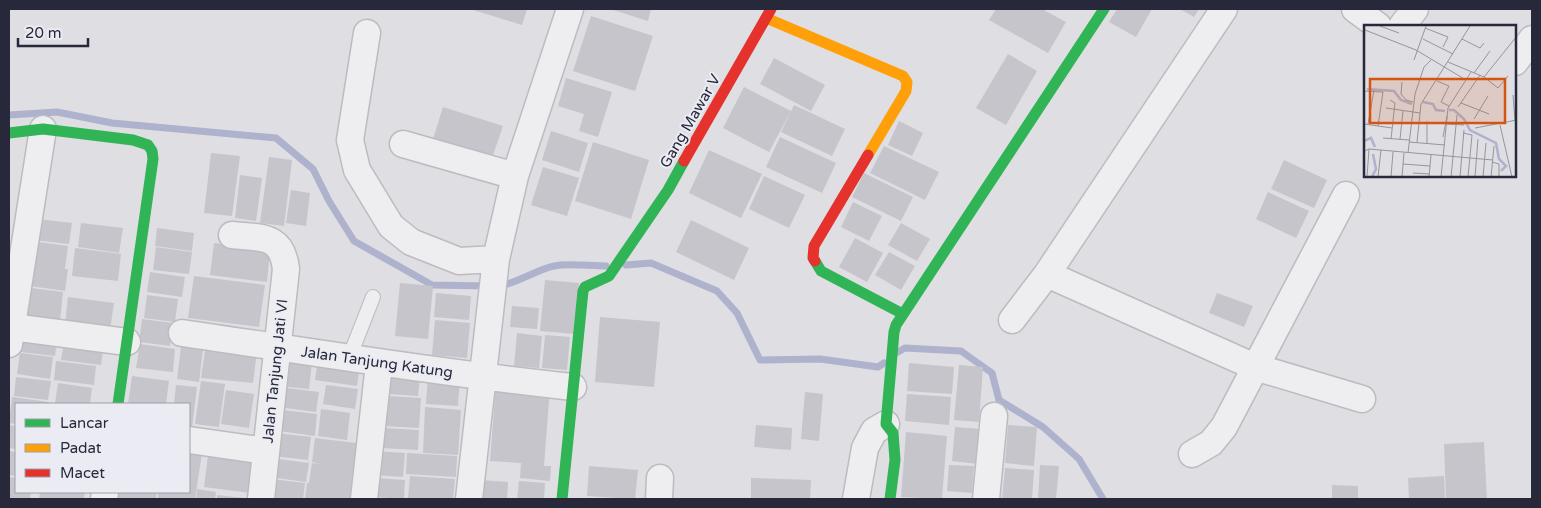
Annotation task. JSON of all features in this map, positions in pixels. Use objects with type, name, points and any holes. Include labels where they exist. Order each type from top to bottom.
[{"type":"street","points":[[469,499],[494,277],[515,176],[570,9]]},
{"type":"street","points":[[890,499],[895,460],[893,433],[886,424],[894,332],[902,314],[1103,9]]},
{"type":"street","points":[[1012,320],[1047,274],[1224,9]]},
{"type":"street","points":[[1355,9],[1377,25]]},
{"type":"street","points":[[1403,25],[1415,9]]},
{"type":"street","points":[[769,13],[903,76],[907,82],[906,91],[814,246],[812,258],[821,271],[902,314]]},
{"type":"street","name":"Gang Mawar V","points":[[573,387],[583,291],[585,287],[609,276],[668,190],[769,13]]},
{"type":"street","points":[[368,33],[350,140],[357,170],[391,226],[411,242],[494,277]]},
{"type":"street","points":[[1516,61],[1532,39]]},
{"type":"street","points":[[9,132],[43,129],[132,140],[148,145],[152,151],[153,159],[118,403]]},
{"type":"street","points":[[43,129],[10,335],[127,342]]},
{"type":"street","points":[[403,144],[515,176]]},
{"type":"street","points":[[1192,454],[1211,443],[1224,427],[1346,195]]},
{"type":"street","name":"Jalan Tanjung Jati VI","points":[[232,235],[270,240],[277,244],[282,250],[286,269],[261,499]]},
{"type":"street","points":[[1047,274],[1255,367],[1362,399]]},
{"type":"street","name":"Jalan Tanjung Katung","points":[[182,333],[379,364],[573,387]]},
{"type":"street","points":[[364,499],[379,364]]},
{"type":"street","points":[[562,499],[573,387]]},
{"type":"street","points":[[986,499],[994,416]]},
{"type":"street","points":[[856,499],[865,448],[874,431],[886,424]]},
{"type":"street","points":[[190,440],[266,451]]},
{"type":"lane","points":[[349,358],[373,297]]},
{"type":"building","points":[[470,9],[527,9],[522,25]]},
{"type":"building","points":[[610,9],[651,9],[648,21]]},
{"type":"building","points":[[996,9],[1042,9],[1066,22],[1048,53],[989,20]]},
{"type":"building","points":[[1117,9],[1152,9],[1136,37],[1109,22]]},
{"type":"building","points":[[1180,9],[1199,9],[1194,17]]},
{"type":"building","points":[[591,16],[653,36],[635,91],[573,71]]},
{"type":"building","points":[[1008,54],[1037,71],[1006,125],[976,108]]},
{"type":"building","points":[[774,58],[825,85],[811,111],[760,84]]},
{"type":"building","points":[[566,78],[612,92],[598,137],[579,131],[584,114],[558,106]]},
{"type":"building","points":[[744,87],[791,111],[769,152],[723,128]]},
{"type":"building","points":[[794,105],[845,129],[832,156],[781,132]]},
{"type":"building","points":[[443,107],[503,126],[492,158],[433,139]]},
{"type":"building","points":[[899,121],[923,133],[912,156],[888,145]]},
{"type":"building","points":[[551,131],[588,143],[579,172],[542,160]]},
{"type":"building","points":[[780,137],[836,163],[822,193],[766,167]]},
{"type":"building","points":[[593,142],[649,160],[631,219],[575,201]]},
{"type":"building","points":[[884,146],[939,172],[925,200],[870,173]]},
{"type":"building","points":[[709,150],[762,174],[741,218],[689,193]]},
{"type":"building","points":[[211,153],[240,156],[232,216],[204,213]]},
{"type":"building","points":[[269,157],[292,160],[284,226],[260,223]]},
{"type":"building","points":[[1284,160],[1327,180],[1314,208],[1271,189]]},
{"type":"building","points":[[543,167],[579,178],[567,216],[531,205]]},
{"type":"building","points":[[864,173],[913,197],[901,221],[852,197]]},
{"type":"building","points":[[240,175],[262,178],[256,221],[235,218]]},
{"type":"building","points":[[764,176],[805,195],[789,228],[749,209]]},
{"type":"building","points":[[291,190],[310,193],[306,226],[286,223]]},
{"type":"building","points":[[1268,192],[1309,211],[1296,238],[1256,219]]},
{"type":"building","points":[[853,202],[882,216],[869,241],[841,227]]},
{"type":"building","points":[[37,219],[72,223],[69,244],[34,240]]},
{"type":"building","points":[[691,220],[749,248],[734,280],[676,252]]},
{"type":"building","points":[[81,223],[123,228],[119,253],[78,247]]},
{"type":"building","points":[[901,223],[930,239],[917,261],[888,245]]},
{"type":"building","points":[[157,228],[194,233],[192,251],[155,246]]},
{"type":"building","points":[[855,238],[883,253],[867,282],[839,267]]},
{"type":"building","points":[[31,241],[68,246],[65,269],[68,269],[65,291],[23,285]]},
{"type":"building","points":[[214,243],[270,250],[267,282],[210,275]]},
{"type":"building","points":[[156,247],[192,252],[189,274],[153,270]]},
{"type":"building","points":[[75,248],[121,254],[118,281],[72,276]]},
{"type":"building","points":[[889,252],[915,266],[901,290],[875,275]]},
{"type":"building","points":[[150,272],[185,277],[182,297],[147,292]]},
{"type":"building","points":[[194,276],[265,285],[259,327],[188,318]]},
{"type":"building","points":[[545,280],[579,283],[575,334],[540,331]]},
{"type":"building","points":[[400,283],[433,286],[428,339],[395,336]]},
{"type":"building","points":[[23,287],[63,292],[60,321],[20,316]]},
{"type":"building","points":[[436,293],[471,296],[469,320],[434,317]]},
{"type":"building","points":[[1217,293],[1253,306],[1244,327],[1209,313]]},
{"type":"building","points":[[147,295],[178,299],[175,322],[144,318]]},
{"type":"building","points":[[68,297],[114,303],[110,330],[65,324]]},
{"type":"building","points":[[512,306],[539,308],[537,329],[510,327]]},
{"type":"building","points":[[600,317],[660,322],[654,387],[595,382]]},
{"type":"building","points":[[142,319],[173,323],[170,346],[139,342]]},
{"type":"building","points":[[435,320],[470,323],[467,358],[432,355]]},
{"type":"building","points":[[24,333],[57,338],[55,356],[21,352]]},
{"type":"building","points":[[517,333],[542,336],[539,368],[514,366]]},
{"type":"building","points":[[545,335],[570,337],[567,370],[542,368]]},
{"type":"building","points":[[65,337],[104,342],[101,365],[61,360]]},
{"type":"building","points":[[182,338],[204,341],[199,382],[177,379]]},
{"type":"building","points":[[140,344],[175,349],[173,372],[136,368]]},
{"type":"building","points":[[206,344],[257,351],[253,383],[201,378]]},
{"type":"building","points":[[20,353],[53,357],[50,379],[17,374]]},
{"type":"building","points":[[282,358],[312,362],[309,389],[279,386]]},
{"type":"building","points":[[318,359],[360,365],[357,386],[315,380]]},
{"type":"building","points":[[56,361],[96,366],[94,385],[54,380]]},
{"type":"building","points":[[909,363],[954,367],[952,394],[907,391]]},
{"type":"building","points":[[959,365],[983,367],[979,422],[954,420]]},
{"type":"building","points":[[390,374],[420,376],[418,396],[389,394]]},
{"type":"building","points":[[428,374],[460,376],[458,406],[426,404]]},
{"type":"building","points":[[132,376],[169,381],[166,403],[128,403]]},
{"type":"building","points":[[16,377],[51,381],[48,400],[14,396]]},
{"type":"building","points":[[201,381],[225,384],[219,427],[195,424]]},
{"type":"building","points":[[58,383],[92,388],[90,403],[55,403]]},
{"type":"building","points":[[496,383],[550,387],[544,466],[551,466],[550,481],[520,478],[521,463],[490,461]]},
{"type":"building","points":[[176,385],[197,387],[192,428],[190,428],[190,403],[174,403]]},
{"type":"building","points":[[326,385],[358,389],[355,409],[323,404]]},
{"type":"building","points":[[279,387],[319,392],[316,412],[277,407]]},
{"type":"building","points":[[226,390],[254,394],[249,428],[221,424]]},
{"type":"building","points":[[805,392],[823,394],[819,441],[801,439]]},
{"type":"building","points":[[907,394],[951,397],[949,425],[905,421]]},
{"type":"building","points":[[387,396],[421,398],[419,428],[385,426]]},
{"type":"building","points":[[12,397],[49,402],[15,403],[15,424],[9,423]]},
{"type":"building","points":[[425,407],[461,410],[458,455],[423,453]]},
{"type":"building","points":[[274,409],[317,414],[315,436],[272,430]]},
{"type":"building","points":[[321,409],[350,413],[347,440],[318,436]]},
{"type":"building","points":[[9,425],[15,426],[15,449],[9,448]]},
{"type":"building","points":[[756,425],[792,428],[791,450],[754,447]]},
{"type":"building","points":[[1008,425],[1037,427],[1034,466],[1005,463]]},
{"type":"building","points":[[955,427],[981,429],[978,464],[952,461]]},
{"type":"building","points":[[382,428],[419,430],[418,450],[381,448]]},
{"type":"building","points":[[906,432],[947,436],[942,499],[901,497]]},
{"type":"building","points":[[276,433],[311,437],[308,460],[273,456]]},
{"type":"building","points":[[315,438],[356,443],[352,499],[305,499],[312,463],[321,464],[312,462]]},
{"type":"building","points":[[1484,442],[1487,499],[1446,499],[1444,444]]},
{"type":"building","points":[[209,448],[255,454],[250,493],[204,487]]},
{"type":"building","points":[[9,451],[15,452],[15,476],[9,475]]},
{"type":"building","points":[[190,451],[202,453],[195,499],[158,499],[158,493],[190,493]]},
{"type":"building","points":[[374,451],[405,453],[403,477],[372,475]]},
{"type":"building","points":[[407,453],[457,456],[456,477],[406,474]]},
{"type":"building","points":[[271,458],[309,463],[306,482],[269,477]]},
{"type":"building","points":[[949,465],[974,466],[972,493],[947,491]]},
{"type":"building","points":[[1040,465],[1059,466],[1056,499],[1038,499]]},
{"type":"building","points":[[589,466],[638,470],[635,499],[587,496]]},
{"type":"building","points":[[1005,468],[1034,470],[1032,499],[1002,499]]},
{"type":"building","points":[[410,476],[455,479],[453,499],[408,499]]},
{"type":"building","points":[[1444,476],[1445,499],[1409,499],[1408,478]]},
{"type":"building","points":[[9,477],[15,478],[15,493],[31,493],[30,499],[9,499]]},
{"type":"building","points":[[377,478],[405,480],[404,499],[375,497]]},
{"type":"building","points":[[751,478],[811,480],[810,499],[751,499]]},
{"type":"building","points":[[272,479],[305,483],[303,499],[269,499]]},
{"type":"building","points":[[480,480],[508,482],[507,499],[479,498]]},
{"type":"building","points":[[519,481],[545,483],[544,499],[517,499]]},
{"type":"building","points":[[1332,485],[1358,486],[1358,499],[1332,499]]},
{"type":"building","points":[[197,489],[216,492],[215,499],[196,499]]},
{"type":"building","points":[[40,493],[85,493],[84,499],[39,499]]},
{"type":"building","points":[[116,493],[157,493],[156,499],[115,499]]},
{"type":"building","points":[[217,495],[244,498],[244,499],[217,499]]},
{"type":"waterway","points":[[9,115],[57,112],[112,123],[276,138],[313,169],[329,201],[354,241],[432,285],[487,286]]},
{"type":"waterway","points":[[626,265],[651,263],[717,291],[737,313],[760,360],[820,359],[878,367],[884,363]]},
{"type":"waterway","points":[[498,286],[554,266],[606,266]]},
{"type":"waterway","points":[[898,352],[905,348],[961,351],[992,373],[999,400],[1043,427],[1079,459],[1103,499]]},
{"type":"traffic: fast","points":[[890,499],[895,460],[893,433],[886,424],[896,325],[1104,9]]},
{"type":"traffic: fast","points":[[9,133],[43,129],[133,140],[148,145],[152,151],[153,159],[118,403]]},
{"type":"traffic: fast","points":[[562,499],[583,291],[585,287],[609,276],[668,190],[684,161]]},
{"type":"traffic: fast","points":[[815,261],[821,271],[903,314]]},
{"type":"traffic: slow","points":[[766,18],[903,76],[907,82],[906,91],[868,155]]},
{"type":"traffic: jam","points":[[684,161],[771,9]]},
{"type":"traffic: jam","points":[[815,261],[813,258],[814,246],[868,155]]}]
